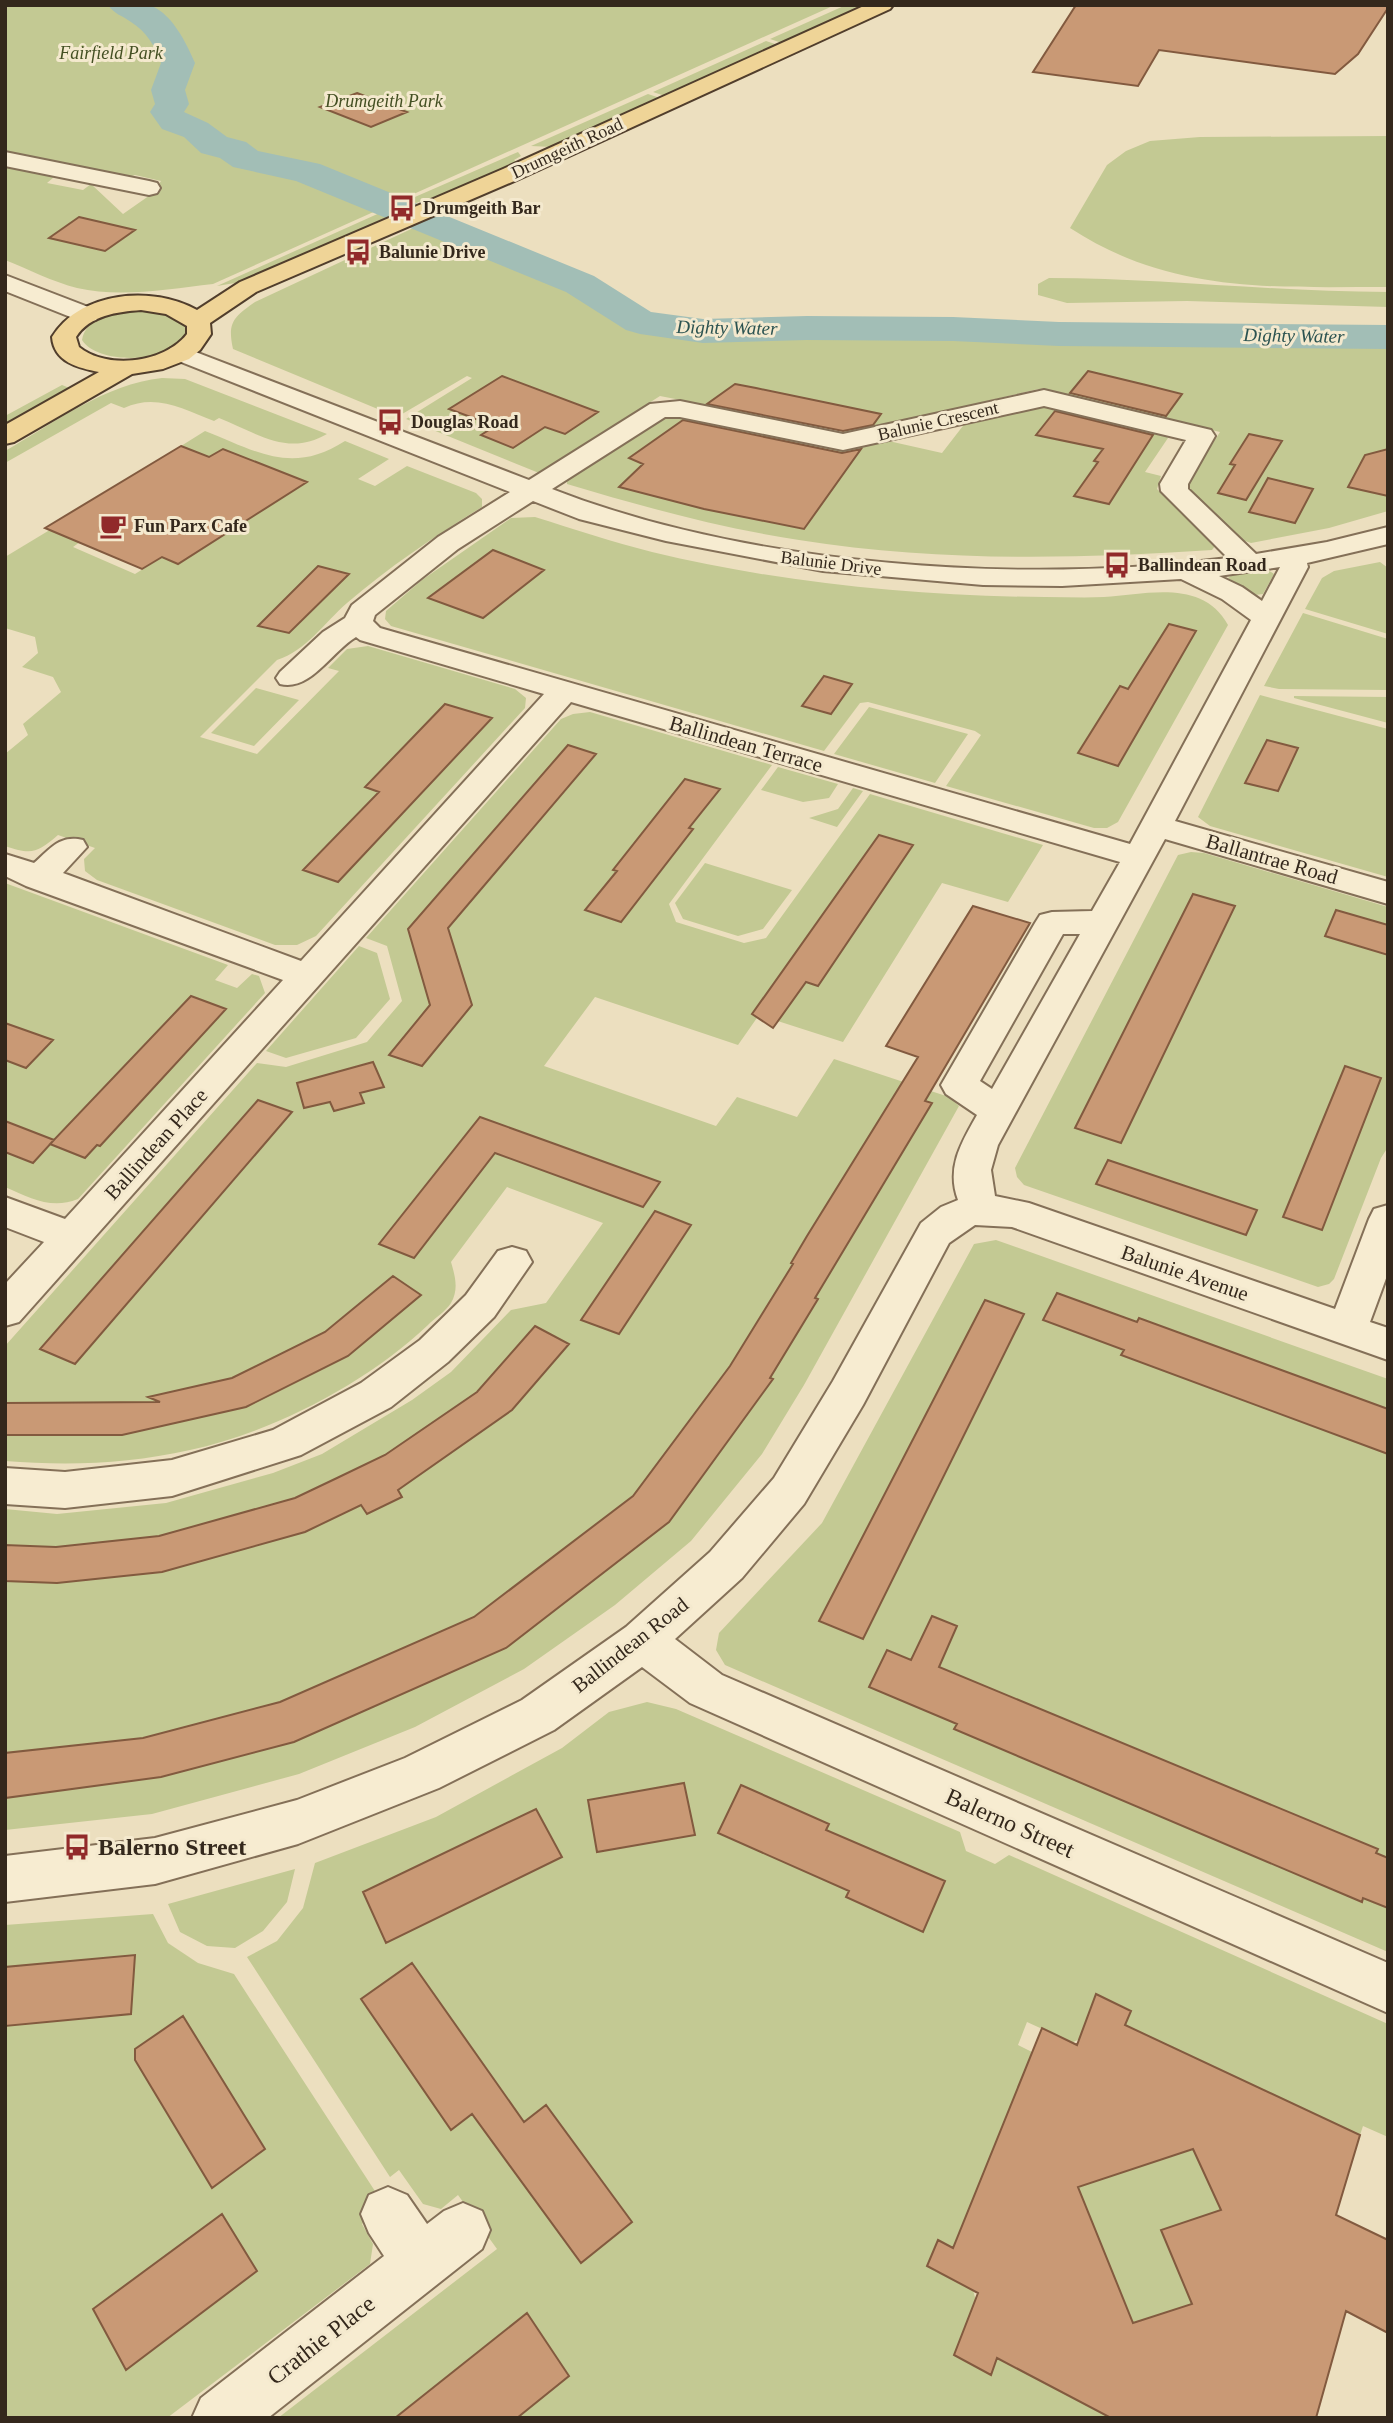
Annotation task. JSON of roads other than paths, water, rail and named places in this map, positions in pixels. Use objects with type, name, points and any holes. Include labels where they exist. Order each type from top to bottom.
[{"type":"main road","name":"Drumgeith Road","points":[[197,321],[248,287],[883,5]]},
{"type":"main road","name":"Drumgeith Road","points":[[155,304],[248,287]]},
{"type":"main road","points":[[155,304],[187,313],[197,321],[199,329],[197,337],[180,353],[147,364],[70,366],[64,337],[72,325],[87,315],[113,306],[155,304]]},
{"type":"main road","points":[[5,436],[128,366]]},
{"type":"street","points":[[5,159],[149,188]]},
{"type":"street","points":[[5,282],[87,315]]},
{"type":"street","name":"Balunie Drive","points":[[180,353],[589,513],[658,533],[735,550],[819,563],[909,572],[1089,577],[1186,571],[1249,563],[1357,545],[1388,535]]},
{"type":"street","name":"Balunie Crescent","points":[[530,492],[659,409],[680,409],[843,442],[1044,398],[1202,436],[1174,484],[1175,491],[1249,563]]},
{"type":"street","points":[[291,678],[332,638],[358,623],[362,611],[399,580],[448,544],[530,492]]},
{"type":"street","points":[[981,1208],[973,1192],[970,1168],[998,1111],[1267,618],[1293,566],[1291,557]]},
{"type":"street","points":[[1186,571],[1232,593],[1267,618]]},
{"type":"street","name":"Ballindean Terrace","points":[[358,623],[370,634],[1138,857]]},
{"type":"street","name":"Ballindean Place","points":[[5,1311],[564,691]]},
{"type":"street","name":"Ballantrae Road","points":[[1156,825],[1388,893]]},
{"type":"street","points":[[38,878],[71,847]]},
{"type":"street","points":[[5,864],[307,976]]},
{"type":"street","points":[[998,1111],[960,1085],[1052,923],[1102,922]]},
{"type":"street","name":"Balunie Avenue","points":[[981,1208],[1015,1213],[1388,1345]]},
{"type":"street","name":"Ballindean Road","points":[[5,1879],[155,1861],[298,1822],[422,1773],[538,1715],[642,1641],[726,1565],[789,1491],[848,1393],[936,1233],[953,1217],[981,1208]]},
{"type":"street","points":[[5,1211],[72,1238]]},
{"type":"street","points":[[1348,1330],[1388,1219]]},
{"type":"street","points":[[5,1486],[65,1490],[172,1478],[286,1443],[376,1395],[434,1351],[480,1306],[512,1262]]},
{"type":"street","name":"Balerno Street","points":[[642,1641],[659,1657],[706,1689],[1388,1988]]},
{"type":"street","points":[[388,2214],[421,2263]]},
{"type":"street","name":"Crathie Place","points":[[221,2418],[463,2230]]},
{"type":"waterway","name":"Dighty Water","points":[[124,5],[151,21],[164,35],[174,53],[178,63],[168,90],[172,104],[167,112],[174,122],[196,130],[214,145],[233,150],[246,159],[307,172],[580,284],[640,322],[703,331],[807,328],[953,329],[1059,334],[1388,337]]},
{"type":"place","name":"Drumgeith Bar","points":[[402,208]]},
{"type":"place","name":"Balunie Drive","points":[[358,252]]},
{"type":"place","name":"Douglas Road","points":[[390,422]]},
{"type":"place","name":"Fun Parx Cafe","points":[[113,526]]},
{"type":"place","name":"Ballindean Road","points":[[1117,565]]},
{"type":"place","name":"Balerno Street","points":[[77,1847]]},
{"type":"park label","name":"Fairfield Park","points":[[111,53]]},
{"type":"park label","name":"Drumgeith Park","points":[[384,101]]}]
